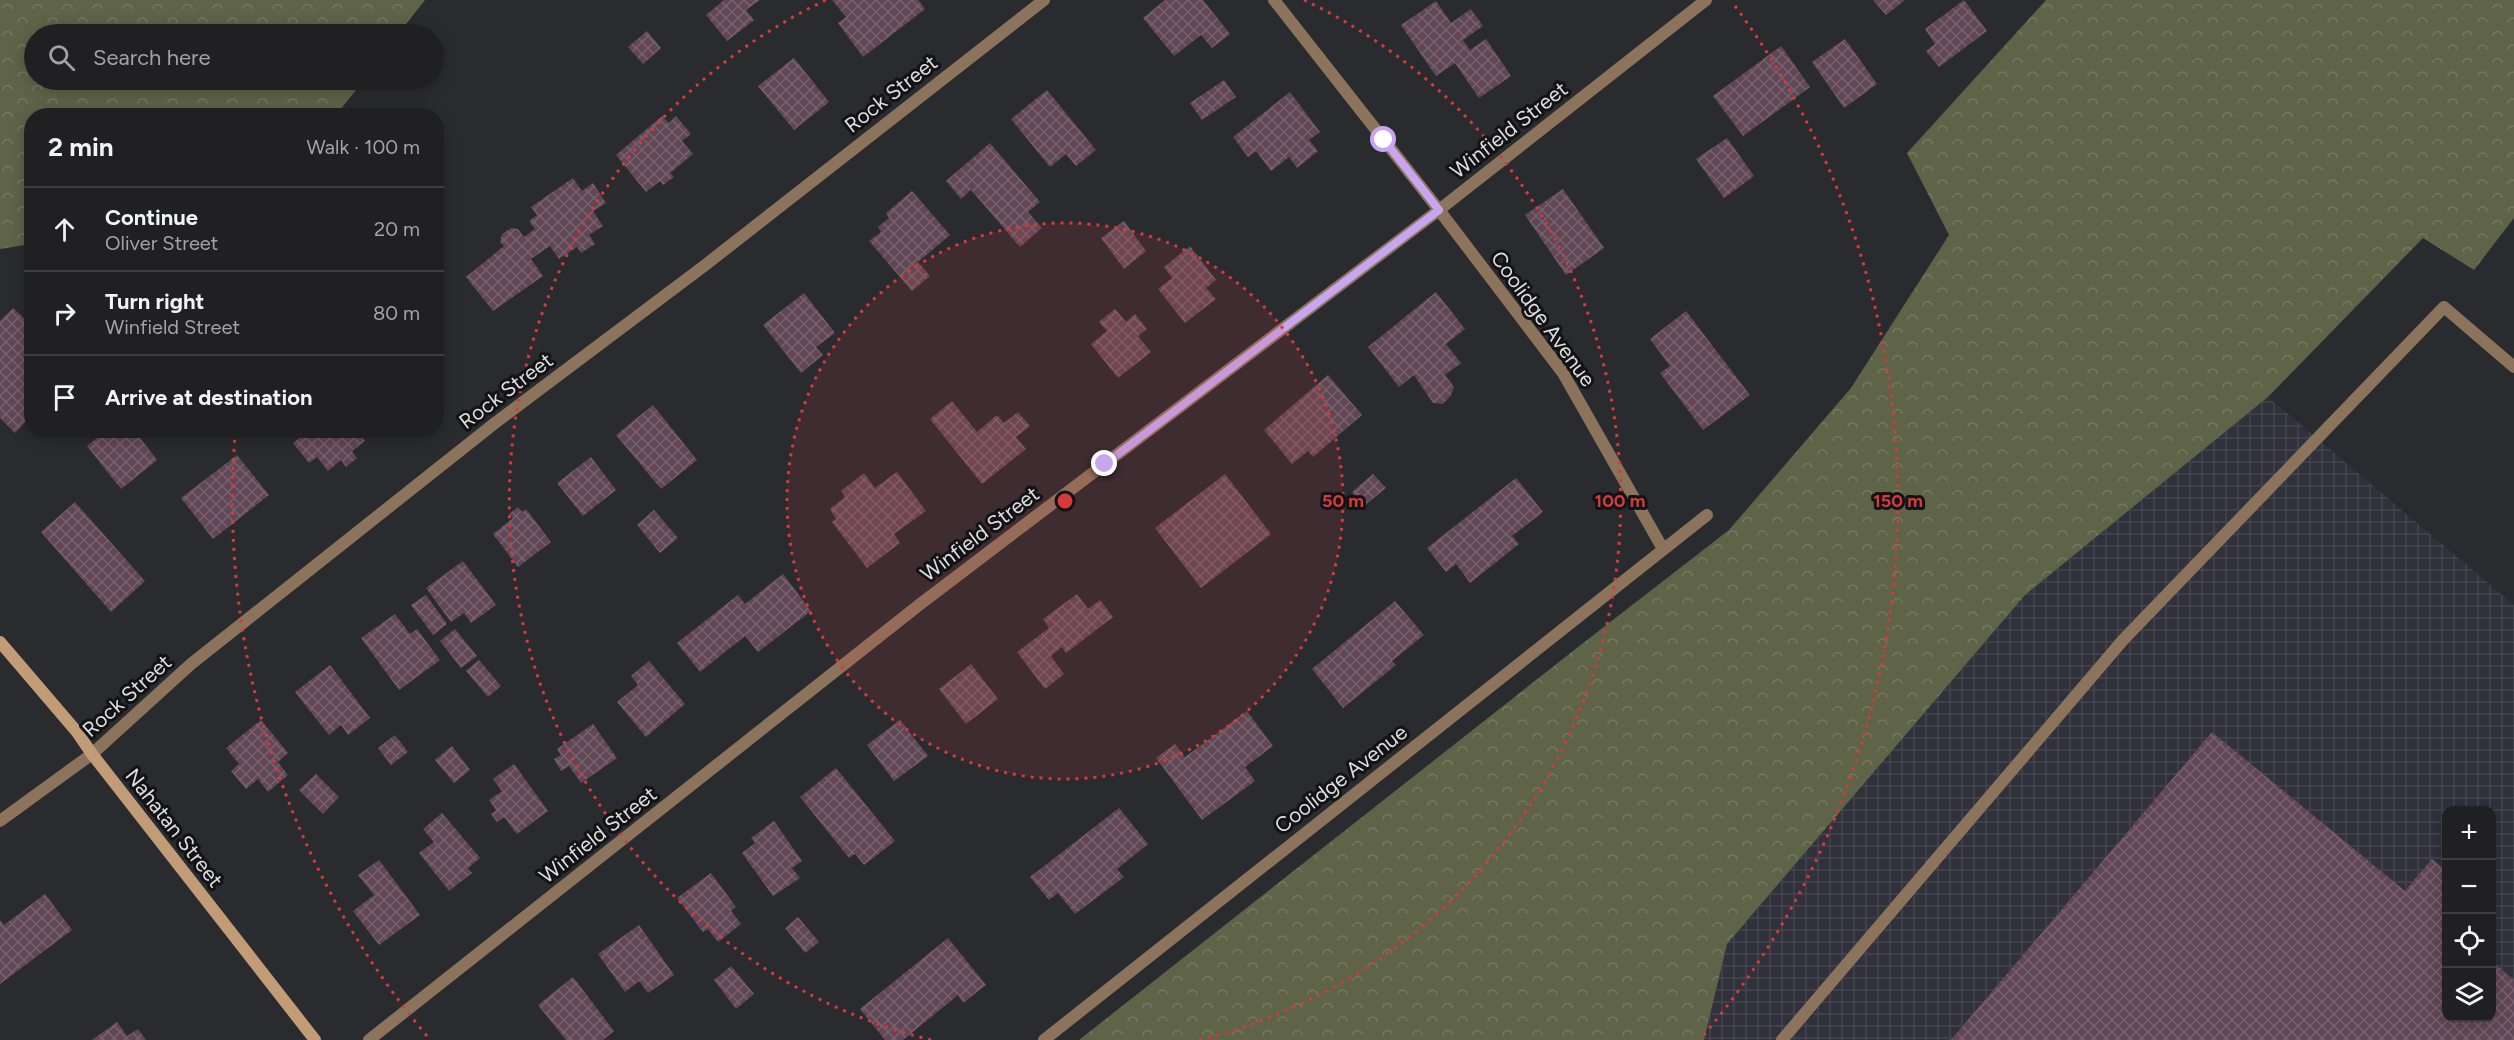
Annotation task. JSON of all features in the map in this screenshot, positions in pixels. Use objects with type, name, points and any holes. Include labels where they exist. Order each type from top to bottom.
[{"type":"main road","name":"Nahatan Street","points":[[0,642],[77,732],[315,1040]]},
{"type":"street","name":"Rock Street","points":[[0,821],[92,754],[191,664],[485,430],[704,266],[1044,0]]},
{"type":"street","name":"Coolidge Avenue","points":[[1274,0],[1439,210],[1563,373],[1663,549]]},
{"type":"street","name":"Winfield Street","points":[[369,1040],[919,604],[1439,210],[1706,0]]},
{"type":"street","points":[[1782,1040],[2123,640],[2444,307],[2514,367]]},
{"type":"street","name":"Coolidge Avenue","points":[[1044,1040],[1707,515]]},
{"type":"shaded area","points":[[2268,397],[2514,605],[2514,1040],[1704,1040],[1727,944],[2025,595]]},
{"type":"green space","points":[[0,0],[425,0],[406,24],[24,24],[24,90],[356,90],[342,108],[24,108],[24,245],[0,249]]},
{"type":"green space","points":[[2046,0],[2514,0],[2514,218],[2474,270],[2423,238],[2268,397],[2025,595],[1727,944],[1704,1040],[1079,1040],[1729,530],[1851,388],[1949,235],[1907,153]]},
{"type":"building","points":[[724,0],[760,0],[746,10],[754,20],[727,41],[706,15]]},
{"type":"building","points":[[832,0],[918,0],[925,9],[863,57],[838,23],[846,17]]},
{"type":"building","points":[[1165,0],[1203,0],[1230,34],[1212,48],[1201,35],[1174,56],[1143,18]]},
{"type":"building","points":[[1873,0],[1905,0],[1886,15]]},
{"type":"building","points":[[1964,0],[1987,31],[1939,67],[1926,51],[1935,44],[1925,29]]},
{"type":"building","points":[[1436,1],[1451,23],[1471,9],[1483,26],[1463,40],[1470,50],[1486,39],[1511,76],[1479,98],[1455,63],[1436,76],[1401,25]]},
{"type":"building","points":[[647,31],[661,48],[643,64],[628,47]]},
{"type":"building","points":[[1845,39],[1877,84],[1844,108],[1812,62]]},
{"type":"building","points":[[1781,46],[1810,87],[1743,136],[1713,96]]},
{"type":"building","points":[[794,58],[829,102],[794,130],[758,86]]},
{"type":"building","points":[[1224,80],[1236,97],[1202,120],[1190,103]]},
{"type":"building","points":[[1047,90],[1096,150],[1076,166],[1066,154],[1050,167],[1011,119]]},
{"type":"building","points":[[1290,92],[1320,132],[1309,140],[1318,151],[1297,168],[1289,157],[1271,171],[1256,151],[1248,157],[1233,137]]},
{"type":"building","points":[[662,116],[669,123],[676,116],[691,134],[682,141],[693,154],[670,173],[674,177],[663,185],[660,181],[646,192],[616,155]]},
{"type":"building","points":[[1727,138],[1754,176],[1724,198],[1696,159]]},
{"type":"building","points":[[990,143],[1040,202],[1028,212],[1042,228],[1020,247],[971,190],[961,199],[946,181]]},
{"type":"building","points":[[573,178],[582,191],[593,183],[606,203],[593,211],[603,226],[589,235],[595,244],[581,253],[577,247],[559,259],[550,246],[531,259],[543,276],[493,311],[466,277],[504,246],[500,242],[502,234],[511,228],[518,229],[524,237],[535,229],[529,221],[537,215],[531,207]]},
{"type":"building","points":[[1563,189],[1604,248],[1566,275],[1525,215]]},
{"type":"building","points":[[912,191],[950,235],[918,262],[930,276],[912,291],[869,241],[881,232],[878,227],[889,218],[886,213]]},
{"type":"building","points":[[1124,221],[1146,251],[1124,269],[1101,238]]},
{"type":"building","points":[[1190,246],[1216,280],[1206,288],[1216,299],[1185,323],[1158,289],[1172,278],[1164,267]]},
{"type":"building","points":[[1436,292],[1465,329],[1446,344],[1461,363],[1445,375],[1454,387],[1451,395],[1443,404],[1433,403],[1414,375],[1399,387],[1368,347]]},
{"type":"building","points":[[804,293],[835,333],[816,347],[823,355],[801,373],[763,325]]},
{"type":"building","points":[[13,308],[24,318],[24,423],[15,433],[0,418],[0,321]]},
{"type":"building","points":[[1115,309],[1126,322],[1135,314],[1147,329],[1138,336],[1151,352],[1118,378],[1091,344],[1107,331],[1099,322]]},
{"type":"building","points":[[1686,311],[1750,395],[1703,430],[1660,373],[1670,366],[1650,339]]},
{"type":"building","points":[[1328,375],[1362,415],[1313,457],[1308,451],[1292,464],[1264,430]]},
{"type":"building","points":[[952,401],[977,432],[997,415],[1004,423],[1018,412],[1030,426],[1016,437],[1026,449],[982,484],[930,419]]},
{"type":"building","points":[[653,405],[697,460],[661,489],[616,435]]},
{"type":"building","points":[[97,438],[140,438],[157,460],[121,489],[87,446]]},
{"type":"building","points":[[299,438],[363,438],[365,441],[352,451],[357,458],[346,467],[341,460],[328,471],[317,457],[309,463],[293,443]]},
{"type":"building","points":[[237,455],[269,495],[213,539],[181,498]]},
{"type":"building","points":[[591,457],[616,490],[583,516],[557,483]]},
{"type":"building","points":[[897,472],[926,511],[894,534],[900,543],[867,568],[832,522],[836,519],[830,509],[845,497],[841,491],[864,473],[875,488]]},
{"type":"building","points":[[1225,474],[1271,534],[1201,588],[1155,528]]},
{"type":"building","points":[[1373,474],[1386,488],[1364,506],[1352,492]]},
{"type":"building","points":[[1516,478],[1543,512],[1512,536],[1519,544],[1470,583],[1456,564],[1446,572],[1427,548]]},
{"type":"building","points":[[75,502],[145,581],[111,612],[41,532]]},
{"type":"building","points":[[518,507],[522,512],[526,509],[551,542],[518,567],[493,534],[513,518],[509,514]]},
{"type":"building","points":[[654,510],[678,538],[660,553],[637,525]]},
{"type":"building","points":[[463,561],[496,605],[471,623],[464,613],[451,622],[426,588]]},
{"type":"building","points":[[783,574],[811,611],[758,652],[745,636],[700,672],[677,643],[738,595],[745,604]]},
{"type":"building","points":[[1077,594],[1088,609],[1100,600],[1113,617],[1066,653],[1062,647],[1051,656],[1064,674],[1045,689],[1017,652],[1049,628],[1043,619]]},
{"type":"building","points":[[426,595],[447,624],[433,635],[411,605]]},
{"type":"building","points":[[1395,601],[1424,635],[1392,661],[1396,665],[1343,708],[1312,669]]},
{"type":"building","points":[[395,614],[410,634],[417,629],[440,660],[399,690],[361,638]]},
{"type":"building","points":[[455,629],[477,656],[461,668],[440,641]]},
{"type":"building","points":[[479,660],[501,686],[488,697],[466,671]]},
{"type":"building","points":[[649,661],[685,704],[646,737],[617,702],[638,685],[631,676]]},
{"type":"building","points":[[971,664],[998,699],[966,724],[939,689]]},
{"type":"building","points":[[330,665],[370,718],[348,735],[341,725],[329,735],[295,692]]},
{"type":"building","points":[[1247,711],[1273,746],[1245,767],[1255,781],[1202,820],[1156,758],[1175,744],[1185,757]]},
{"type":"building","points":[[261,720],[288,753],[278,762],[288,775],[268,792],[258,779],[246,789],[231,771],[239,764],[226,748]]},
{"type":"building","points":[[900,720],[928,756],[894,781],[867,745]]},
{"type":"building","points":[[593,724],[617,758],[581,783],[569,766],[561,771],[554,759],[561,755],[557,749]]},
{"type":"building","points":[[2212,732],[2405,891],[2432,859],[2442,868],[2442,1022],[2496,1022],[2496,964],[2514,980],[2514,1040],[1951,1040]]},
{"type":"building","points":[[395,735],[408,752],[391,765],[378,748]]},
{"type":"building","points":[[452,746],[470,770],[454,783],[435,760]]},
{"type":"building","points":[[514,764],[548,811],[517,834],[504,817],[497,822],[491,814],[496,810],[489,800],[502,791],[493,779]]},
{"type":"building","points":[[836,768],[895,841],[864,865],[855,854],[849,858],[800,797]]},
{"type":"building","points":[[316,774],[339,797],[323,814],[299,790]]},
{"type":"building","points":[[1119,808],[1148,844],[1117,869],[1124,877],[1075,914],[1058,893],[1049,900],[1030,877]]},
{"type":"building","points":[[442,813],[480,858],[468,868],[472,873],[449,891],[419,853],[434,842],[423,829]]},
{"type":"building","points":[[774,821],[802,861],[792,868],[800,878],[773,896],[742,853],[755,843],[751,838]]},
{"type":"building","points":[[379,860],[420,915],[379,945],[353,911],[374,895],[358,875]]},
{"type":"building","points":[[711,873],[736,907],[731,911],[741,924],[718,942],[708,929],[703,932],[677,898]]},
{"type":"building","points":[[45,894],[72,930],[0,984],[0,920],[4,925]]},
{"type":"building","points":[[798,917],[819,942],[805,953],[785,928]]},
{"type":"building","points":[[639,925],[674,975],[648,993],[639,981],[625,992],[598,954]]},
{"type":"building","points":[[948,938],[986,985],[963,1003],[958,995],[903,1040],[885,1040],[860,1009]]},
{"type":"building","points":[[731,966],[754,994],[736,1009],[714,980]]},
{"type":"building","points":[[573,977],[614,1031],[603,1040],[566,1040],[538,1005]]},
{"type":"building","points":[[117,1022],[127,1036],[138,1029],[146,1040],[92,1040]]},
{"type":"route","points":[[1105,464],[1439,210],[1384,140]]}]
